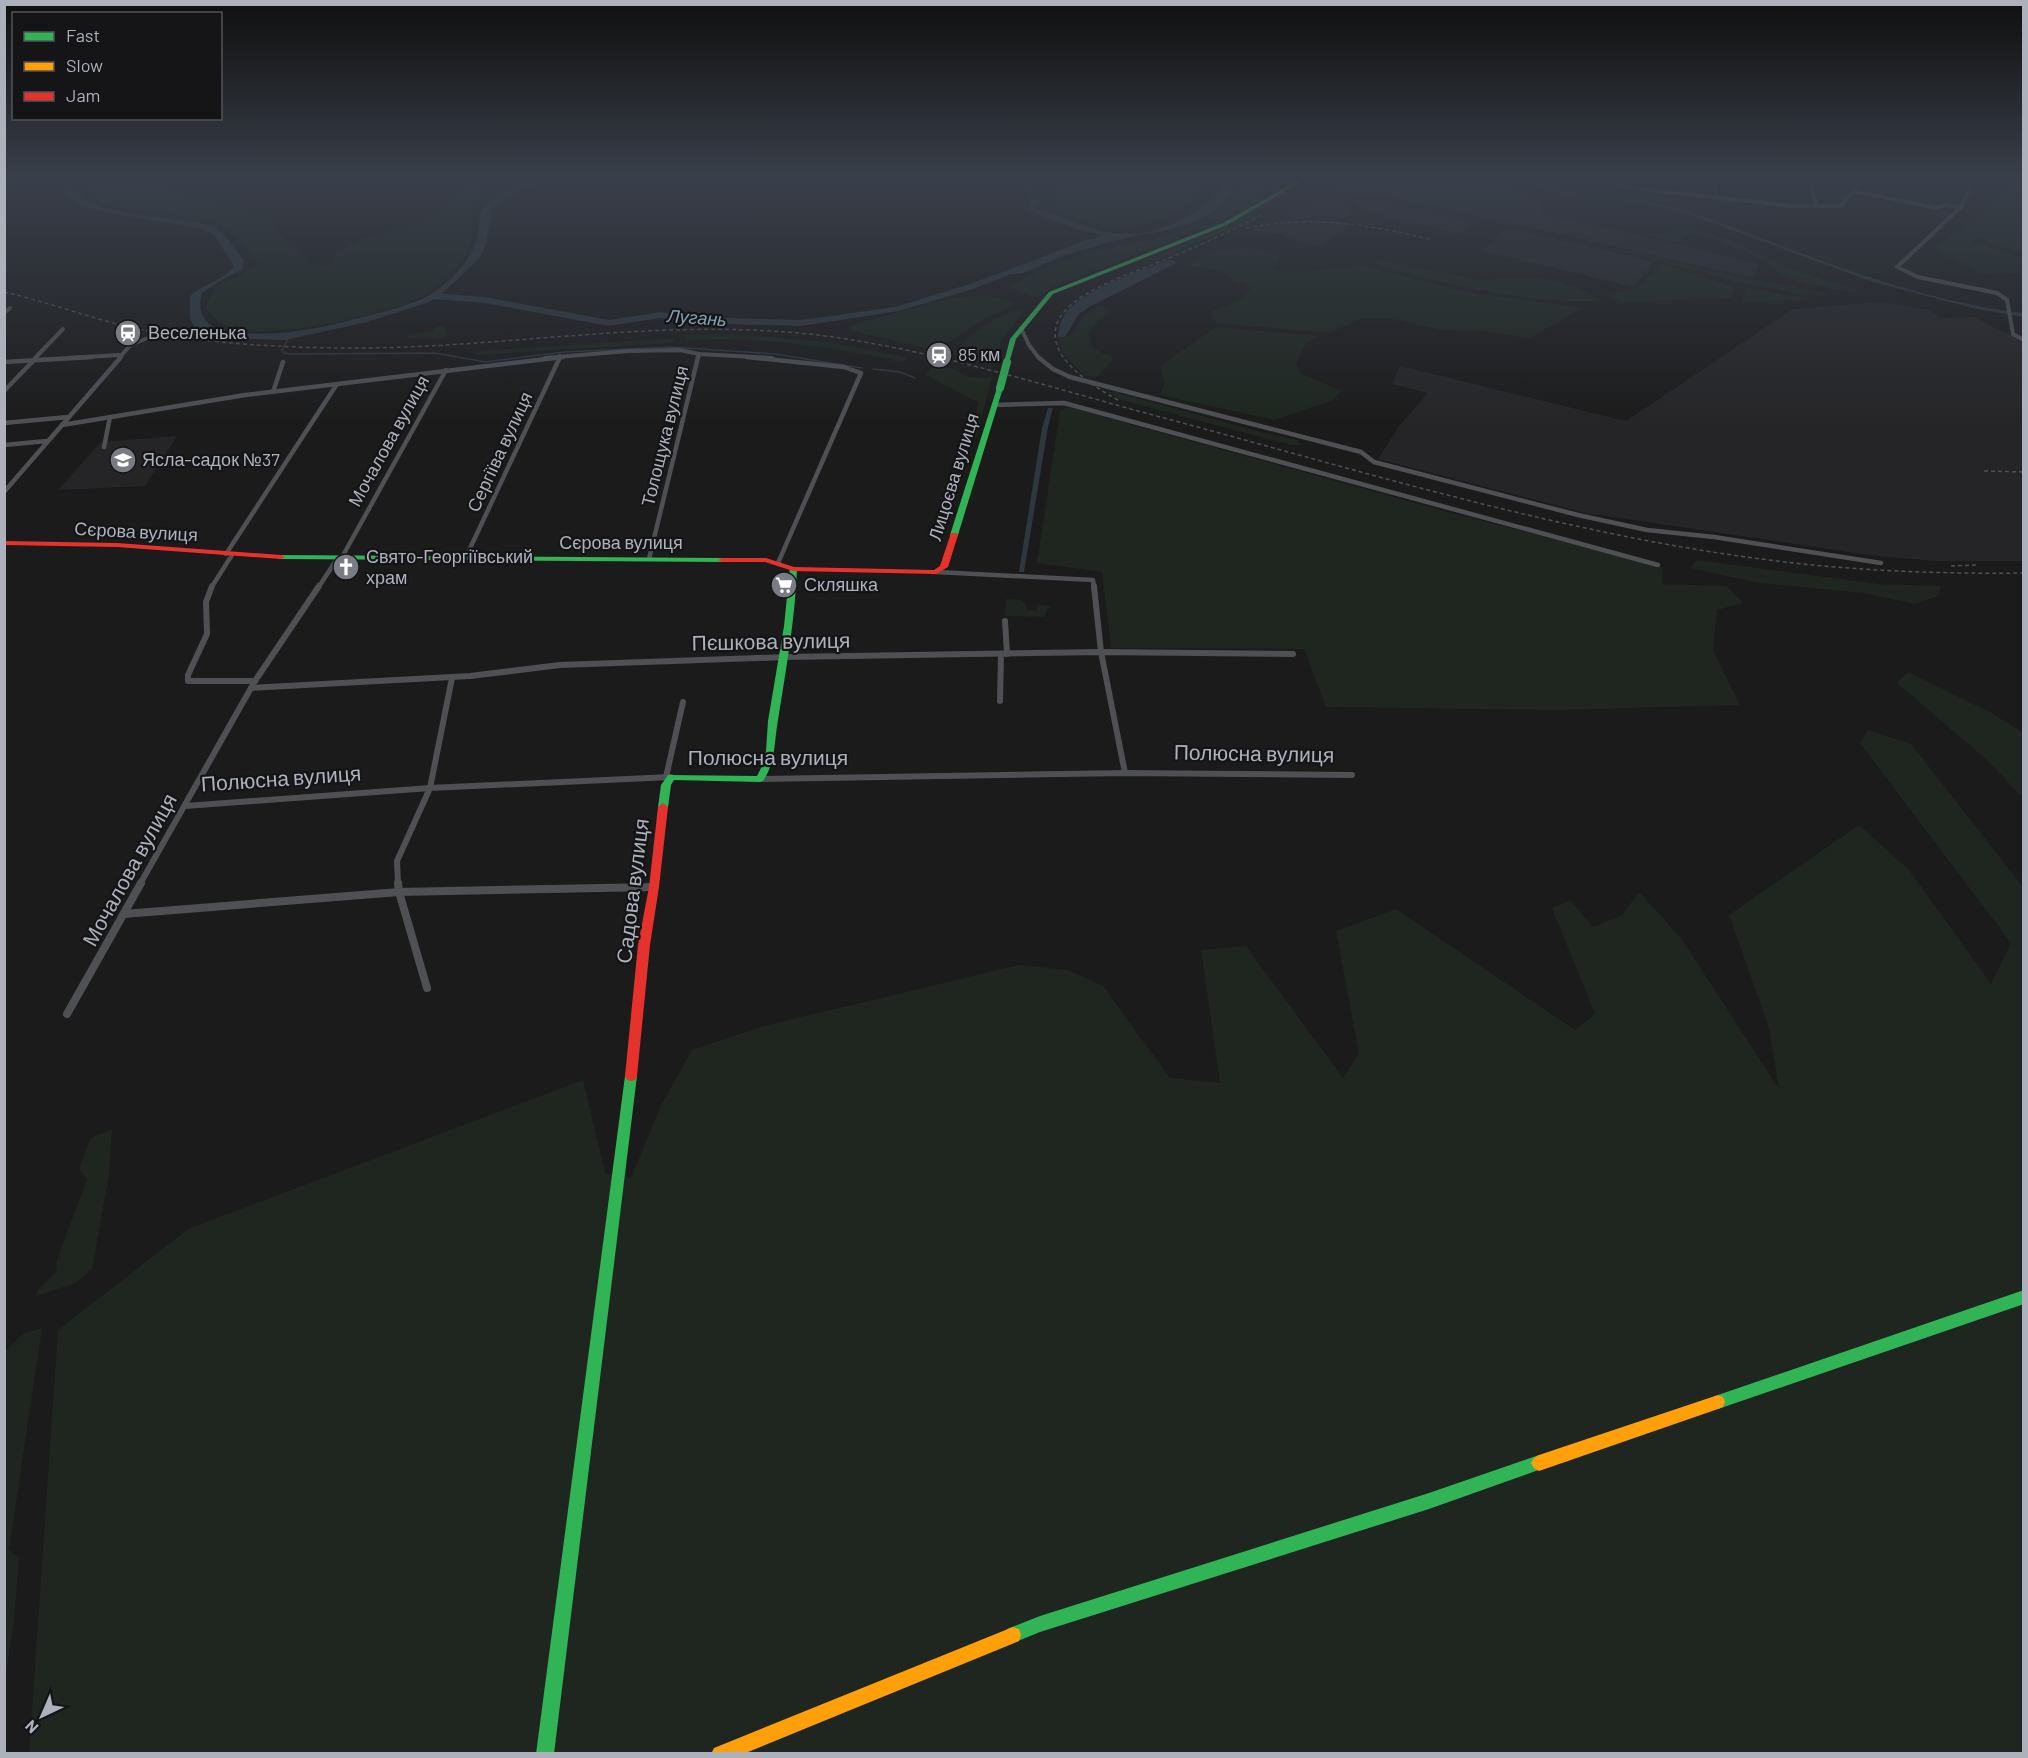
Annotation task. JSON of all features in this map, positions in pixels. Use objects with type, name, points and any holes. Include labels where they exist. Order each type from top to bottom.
[{"type":"street","name":"Лицоєва вулиця","points":[[936,572],[944,567],[1013,339],[1051,293],[1132,261]]},
{"type":"street","points":[[1901,261],[1898,267],[1918,277],[1997,293],[2007,300],[2013,334],[2024,340]]},
{"type":"street","points":[[4,313],[10,308]]},
{"type":"street","points":[[1021,328],[1026,344],[1037,357],[1053,370],[1070,377],[1361,452],[1374,462],[1647,530],[1714,537],[1881,563]]},
{"type":"street","points":[[4,391],[63,329]]},
{"type":"street","points":[[129,345],[150,337]]},
{"type":"street","points":[[4,492],[135,340]]},
{"type":"street","points":[[446,370],[560,356],[680,350],[699,354],[770,358],[844,367],[861,373],[778,563]]},
{"type":"street","name":"Толощука вулиця","points":[[649,559],[699,354]]},
{"type":"street","points":[[4,362],[120,355]]},
{"type":"street","name":"Сергіїва вулиця","points":[[465,559],[560,356]]},
{"type":"street","points":[[273,392],[283,362]]},
{"type":"street","name":"Мочалова вулиця","points":[[62,425],[195,402],[446,370]]},
{"type":"street","name":"Мочалова вулиця","points":[[67,1014],[255,681],[339,559],[446,370]]},
{"type":"street","points":[[255,681],[188,681],[188,675],[207,634],[206,602],[229,554],[337,384]]},
{"type":"street","points":[[994,405],[1064,403],[1658,566]]},
{"type":"street","points":[[4,423],[68,417]]},
{"type":"street","points":[[104,447],[110,417]]},
{"type":"street","points":[[4,445],[47,441]]},
{"type":"street","name":"Сєрова вулиця","points":[[4,543],[117,545],[229,554],[339,559],[766,560],[793,569],[936,572],[1093,580],[1101,652]]},
{"type":"street","points":[[760,779],[766,772],[772,722],[787,657],[793,569]]},
{"type":"street","points":[[1000,701],[1005,621]]},
{"type":"street","points":[[1101,652],[1125,772]]},
{"type":"street","name":"Пєшкова вулиця","points":[[251,688],[452,678],[560,665],[787,657],[1101,652],[1293,654]]},
{"type":"street","points":[[427,988],[399,892],[397,861],[430,788],[452,678]]},
{"type":"street","points":[[668,777],[682,702]]},
{"type":"street","name":"Полюсна вулиця","points":[[185,806],[430,788],[668,777],[760,779],[1125,772],[1352,775]]},
{"type":"street","name":"Садова вулиця","points":[[545,1754],[639,1011],[644,945],[668,777]]},
{"type":"street","points":[[124,914],[399,892],[654,887]]},
{"type":"street","points":[[720,1754],[1040,1624],[1429,1501],[2024,1297]]},
{"type":"shaded area","points":[[231,261],[243,261],[243,269],[202,293],[200,302],[203,316],[211,325],[224,330],[268,334],[337,324],[400,307],[428,296],[457,272],[466,261],[476,261],[435,299],[426,303],[367,322],[285,340],[228,338],[195,328],[190,318],[190,296],[230,271],[234,266]]},
{"type":"shaded area","points":[[256,261],[310,261],[317,266],[334,264],[334,261],[461,261],[451,275],[432,291],[411,301],[361,317],[276,331],[252,331],[224,325],[205,307],[216,287],[252,269],[258,263]]},
{"type":"shaded area","points":[[1032,261],[1051,261],[1020,274],[1011,274],[1007,271]]},
{"type":"shaded area","points":[[1063,261],[1119,261],[1051,288],[1038,298],[1010,288]]},
{"type":"shaded area","points":[[1166,261],[1176,263],[1089,307],[1078,315],[1065,337],[1058,337],[1060,326],[1068,310],[1088,294],[1115,280]]},
{"type":"shaded area","points":[[1192,261],[1278,261],[1275,270],[1294,273],[1361,265],[1464,292],[1583,308],[1530,338],[1480,331],[1441,330],[1388,318],[1363,318],[1329,333],[1217,323],[1212,317],[1212,311],[1241,300],[1250,289],[1246,283],[1235,282],[1223,271],[1185,265]]},
{"type":"shaded area","points":[[1378,261],[1384,261],[1485,281],[1513,276],[1539,278],[1578,288],[1589,293],[1598,301],[1515,296],[1432,279],[1375,264]]},
{"type":"shaded area","points":[[1525,261],[1654,262],[1633,287]]},
{"type":"shaded area","points":[[1659,261],[1822,292],[1827,295],[1802,294],[1746,284]]},
{"type":"shaded area","points":[[1678,261],[1746,261],[1758,264],[1754,278]]},
{"type":"shaded area","points":[[1764,261],[1775,261],[1859,291],[1853,292],[1810,284],[1781,274]]},
{"type":"shaded area","points":[[1816,261],[1822,261],[1949,300],[2023,313],[2023,317],[1977,309],[1873,282]]},
{"type":"shaded area","points":[[1958,261],[2023,261],[2023,273],[1979,274]]},
{"type":"shaded area","points":[[1662,264],[1734,287],[1733,298],[1623,302],[1606,294],[1637,288]]},
{"type":"shaded area","points":[[1746,288],[1814,300],[1742,301]]},
{"type":"shaded area","points":[[978,295],[1004,299],[1016,304],[984,319],[953,340],[930,349],[849,330],[849,326],[857,323],[953,298]]},
{"type":"shaded area","points":[[1882,302],[1929,310],[1940,318],[1974,317],[2002,332],[2023,336],[2023,561],[1935,561],[1869,555],[1586,513],[1378,459],[1399,426],[1428,393],[1392,384],[1400,366],[1626,421],[1793,309]]},
{"type":"shaded area","points":[[1103,306],[1110,310],[1089,332],[1091,343],[1099,351],[1114,358],[1097,377],[1084,376],[1063,353],[1058,337],[1071,335],[1084,315],[1096,307]]},
{"type":"shaded area","points":[[1023,308],[1024,310],[1000,343],[999,360],[990,365],[953,355],[970,336],[996,318]]},
{"type":"shaded area","points":[[439,325],[443,325],[448,335],[439,339],[406,338],[409,333],[431,332]]},
{"type":"shaded area","points":[[1216,327],[1318,336],[1305,344],[1296,364],[1301,374],[1342,391],[1331,401],[1274,420],[1160,395],[1165,384],[1160,366]]},
{"type":"shaded area","points":[[683,335],[740,335],[796,339],[825,342],[908,358],[902,362],[795,344],[714,339],[687,340]]},
{"type":"shaded area","points":[[674,338],[673,343],[475,355],[477,351]]},
{"type":"shaded area","points":[[932,368],[951,368],[968,377],[992,378],[976,438],[971,437],[978,402],[926,375]]},
{"type":"shaded area","points":[[1104,391],[1297,440],[1302,445],[1291,445],[1121,400]]},
{"type":"shaded area","points":[[1068,407],[1444,511],[1663,567],[1662,584],[1726,586],[1743,603],[1717,610],[1713,650],[1740,705],[1556,710],[1326,707],[1304,649],[1111,648],[1102,572],[1037,563],[1060,411]]},
{"type":"shaded area","points":[[1048,408],[1053,408],[1024,572],[1019,572],[1042,428]]},
{"type":"shaded area","name":"Ясла-садок №37","points":[[177,436],[145,486],[58,490],[101,442]]},
{"type":"shaded area","points":[[1697,560],[1879,584],[1941,586],[1938,596],[1915,604],[1863,593],[1759,583],[1690,568]]},
{"type":"shaded area","points":[[1006,599],[1021,600],[1025,603],[1026,610],[1036,611],[1038,604],[1051,606],[1051,608],[1047,608],[1045,617],[1005,616]]},
{"type":"shaded area","points":[[1908,672],[1990,712],[2023,733],[2023,798],[1988,761],[1897,683]]},
{"type":"shaded area","points":[[1868,730],[1911,744],[2023,887],[2023,1753],[29,1754],[58,1330],[188,1229],[583,1080],[605,1173],[631,1178],[661,1105],[692,1050],[764,1026],[1019,965],[1068,970],[1103,986],[1170,1078],[1220,1083],[1201,950],[1246,946],[1343,1078],[1359,1054],[1336,931],[1396,909],[1575,1030],[1595,1014],[1552,908],[1570,900],[1593,927],[1622,915],[1639,892],[1681,938],[1779,1089],[1769,1028],[1729,915],[1859,825],[1909,870],[1991,984],[2011,943],[1860,743]]},
{"type":"shaded area","points":[[112,1129],[109,1175],[92,1269],[76,1283],[36,1296],[38,1290],[56,1272],[57,1259],[87,1180],[79,1168],[91,1138]]},
{"type":"shaded area","points":[[42,1328],[9,1550],[19,1558],[14,1620],[5,1682],[5,1352],[22,1334]]},
{"type":"waterway","name":"Лугань","points":[[433,296],[485,300],[609,323],[660,315],[692,320],[801,323],[896,309],[973,286],[1027,266]]},
{"type":"waterway","points":[[288,339],[282,350],[284,353],[291,354],[435,353],[485,362],[564,352],[671,347],[775,354],[862,368]]},
{"type":"waterway","points":[[873,369],[900,372],[915,378]]},
{"type":"railway","points":[[1118,400],[1081,376],[1067,362],[1058,348],[1055,333],[1060,318],[1073,303],[1097,288],[1162,261]]},
{"type":"railway","points":[[4,292],[133,328],[209,341],[261,345],[339,348],[401,347],[709,329],[771,331],[833,337],[958,362],[1468,500],[1622,536],[1699,550],[1839,567],[1900,571],[2024,573]]},
{"type":"railway","points":[[1984,471],[2024,472]]},
{"type":"railway","points":[[1951,566],[1978,565]]},
{"type":"traffic: fast","points":[[1007,362],[1013,339],[1051,293],[1132,261]]},
{"type":"traffic: fast","points":[[1000,388],[1007,362]]},
{"type":"traffic: fast","points":[[954,535],[1000,388]]},
{"type":"traffic: fast","points":[[281,557],[722,560]]},
{"type":"traffic: fast","points":[[663,807],[666,785],[671,777],[760,779],[764,772],[769,758],[786,645],[793,569]]},
{"type":"traffic: fast","points":[[545,1754],[631,1076]]},
{"type":"traffic: fast","points":[[1718,1402],[2024,1297]]},
{"type":"traffic: fast","points":[[1013,1635],[1040,1624],[1429,1501],[1539,1463]]},
{"type":"traffic: slow","points":[[1539,1463],[1718,1402]]},
{"type":"traffic: slow","points":[[720,1754],[1013,1635]]},
{"type":"traffic: jam","points":[[722,560],[766,560],[793,569],[936,572],[944,567],[954,535]]},
{"type":"traffic: jam","points":[[4,543],[117,545],[281,557]]},
{"type":"traffic: jam","points":[[631,1076],[644,945],[654,887],[663,807]]},
{"type":"place","name":"Веселенька","points":[[128,333]]},
{"type":"place","name":"85 км","points":[[939,355]]},
{"type":"place","name":"Ясла-садок №37","points":[[123,460]]},
{"type":"place","name":"Свято-Георгіївський храм","points":[[346,567]]},
{"type":"place","name":"Скляшка","points":[[784,585]]}]
